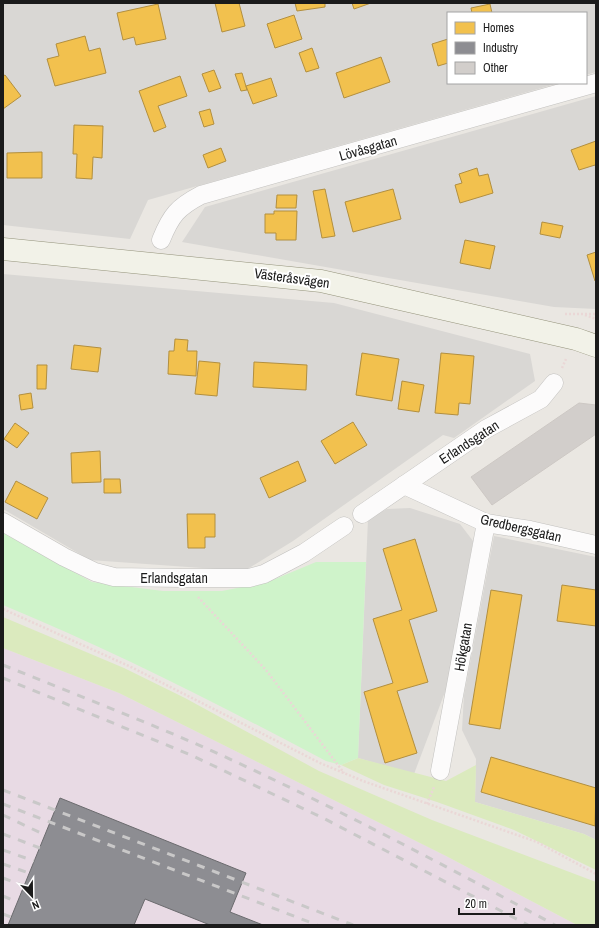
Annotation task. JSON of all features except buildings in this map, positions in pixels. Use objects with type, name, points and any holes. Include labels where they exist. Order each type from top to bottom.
[{"type":"street","name":"Lövåsgatan","points":[[162,240],[168,222],[184,204],[202,195],[596,83]]},
{"type":"street","name":"Västeråsvägen","points":[[3,250],[322,281],[586,340],[596,346]]},
{"type":"street","name":"Erlandsgatan","points":[[362,514],[486,429],[542,398],[554,383]]},
{"type":"street","name":"Gredbergsgatan","points":[[404,485],[486,523],[530,530],[596,545]]},
{"type":"street","name":"Erlandsgatan","points":[[3,522],[64,557],[95,572],[114,578],[249,578],[264,574],[304,553],[344,526]]},
{"type":"street","name":"Hökgatan","points":[[440,771],[486,523]]},
{"type":"path","points":[[583,314],[596,319]]},
{"type":"path","points":[[182,578],[266,670],[307,722],[344,773]]},
{"type":"path","points":[[3,609],[145,674],[210,706],[281,744],[344,773],[537,842],[596,874]]},
{"type":"shaded area","points":[[3,3],[596,3],[596,72],[587,75],[587,12],[447,12],[447,84],[555,84],[148,200],[130,239],[3,225]]},
{"type":"shaded area","points":[[596,96],[596,309],[554,307],[182,242],[205,207]]},
{"type":"shaded area","points":[[3,274],[334,303],[530,354],[535,381],[454,438],[443,435],[293,541],[244,571],[90,560],[3,509]]},
{"type":"shaded area","points":[[410,508],[460,524],[473,541],[448,684],[414,774],[358,758],[368,519],[387,509]]},
{"type":"shaded area","points":[[494,536],[596,557],[596,840],[584,834],[475,802],[476,759],[462,730],[464,695]]},
{"type":"shaded area","points":[[3,648],[119,693],[446,856],[577,925],[3,925]]},
{"type":"green space","points":[[3,533],[92,582],[163,591],[222,591],[268,582],[316,562],[366,562],[358,758],[341,765],[326,761],[166,679],[3,605]]},
{"type":"green space","points":[[3,617],[124,668],[185,698],[319,771],[432,820],[596,882],[596,925],[577,925],[446,856],[119,693],[3,648]]},
{"type":"green space","points":[[358,758],[446,781],[476,765],[475,802],[584,834],[596,840],[596,870],[514,830],[437,802],[384,785],[341,765]]},
{"type":"railway","points":[[3,665],[159,728],[254,770],[384,834],[555,925]]},
{"type":"railway","points":[[3,678],[191,755],[325,819],[528,925]]},
{"type":"railway","points":[[3,790],[353,925]]},
{"type":"railway","points":[[3,804],[317,925]]},
{"type":"railway","points":[[3,815],[45,835]]},
{"type":"railway","points":[[3,834],[40,848]]},
{"type":"railway","points":[[3,850],[34,861]]},
{"type":"railway","points":[[3,864],[29,873]]},
{"type":"railway","points":[[3,878],[24,886]]},
{"type":"railway","points":[[3,896],[17,902]]},
{"type":"railway","points":[[3,914],[11,917]]}]
